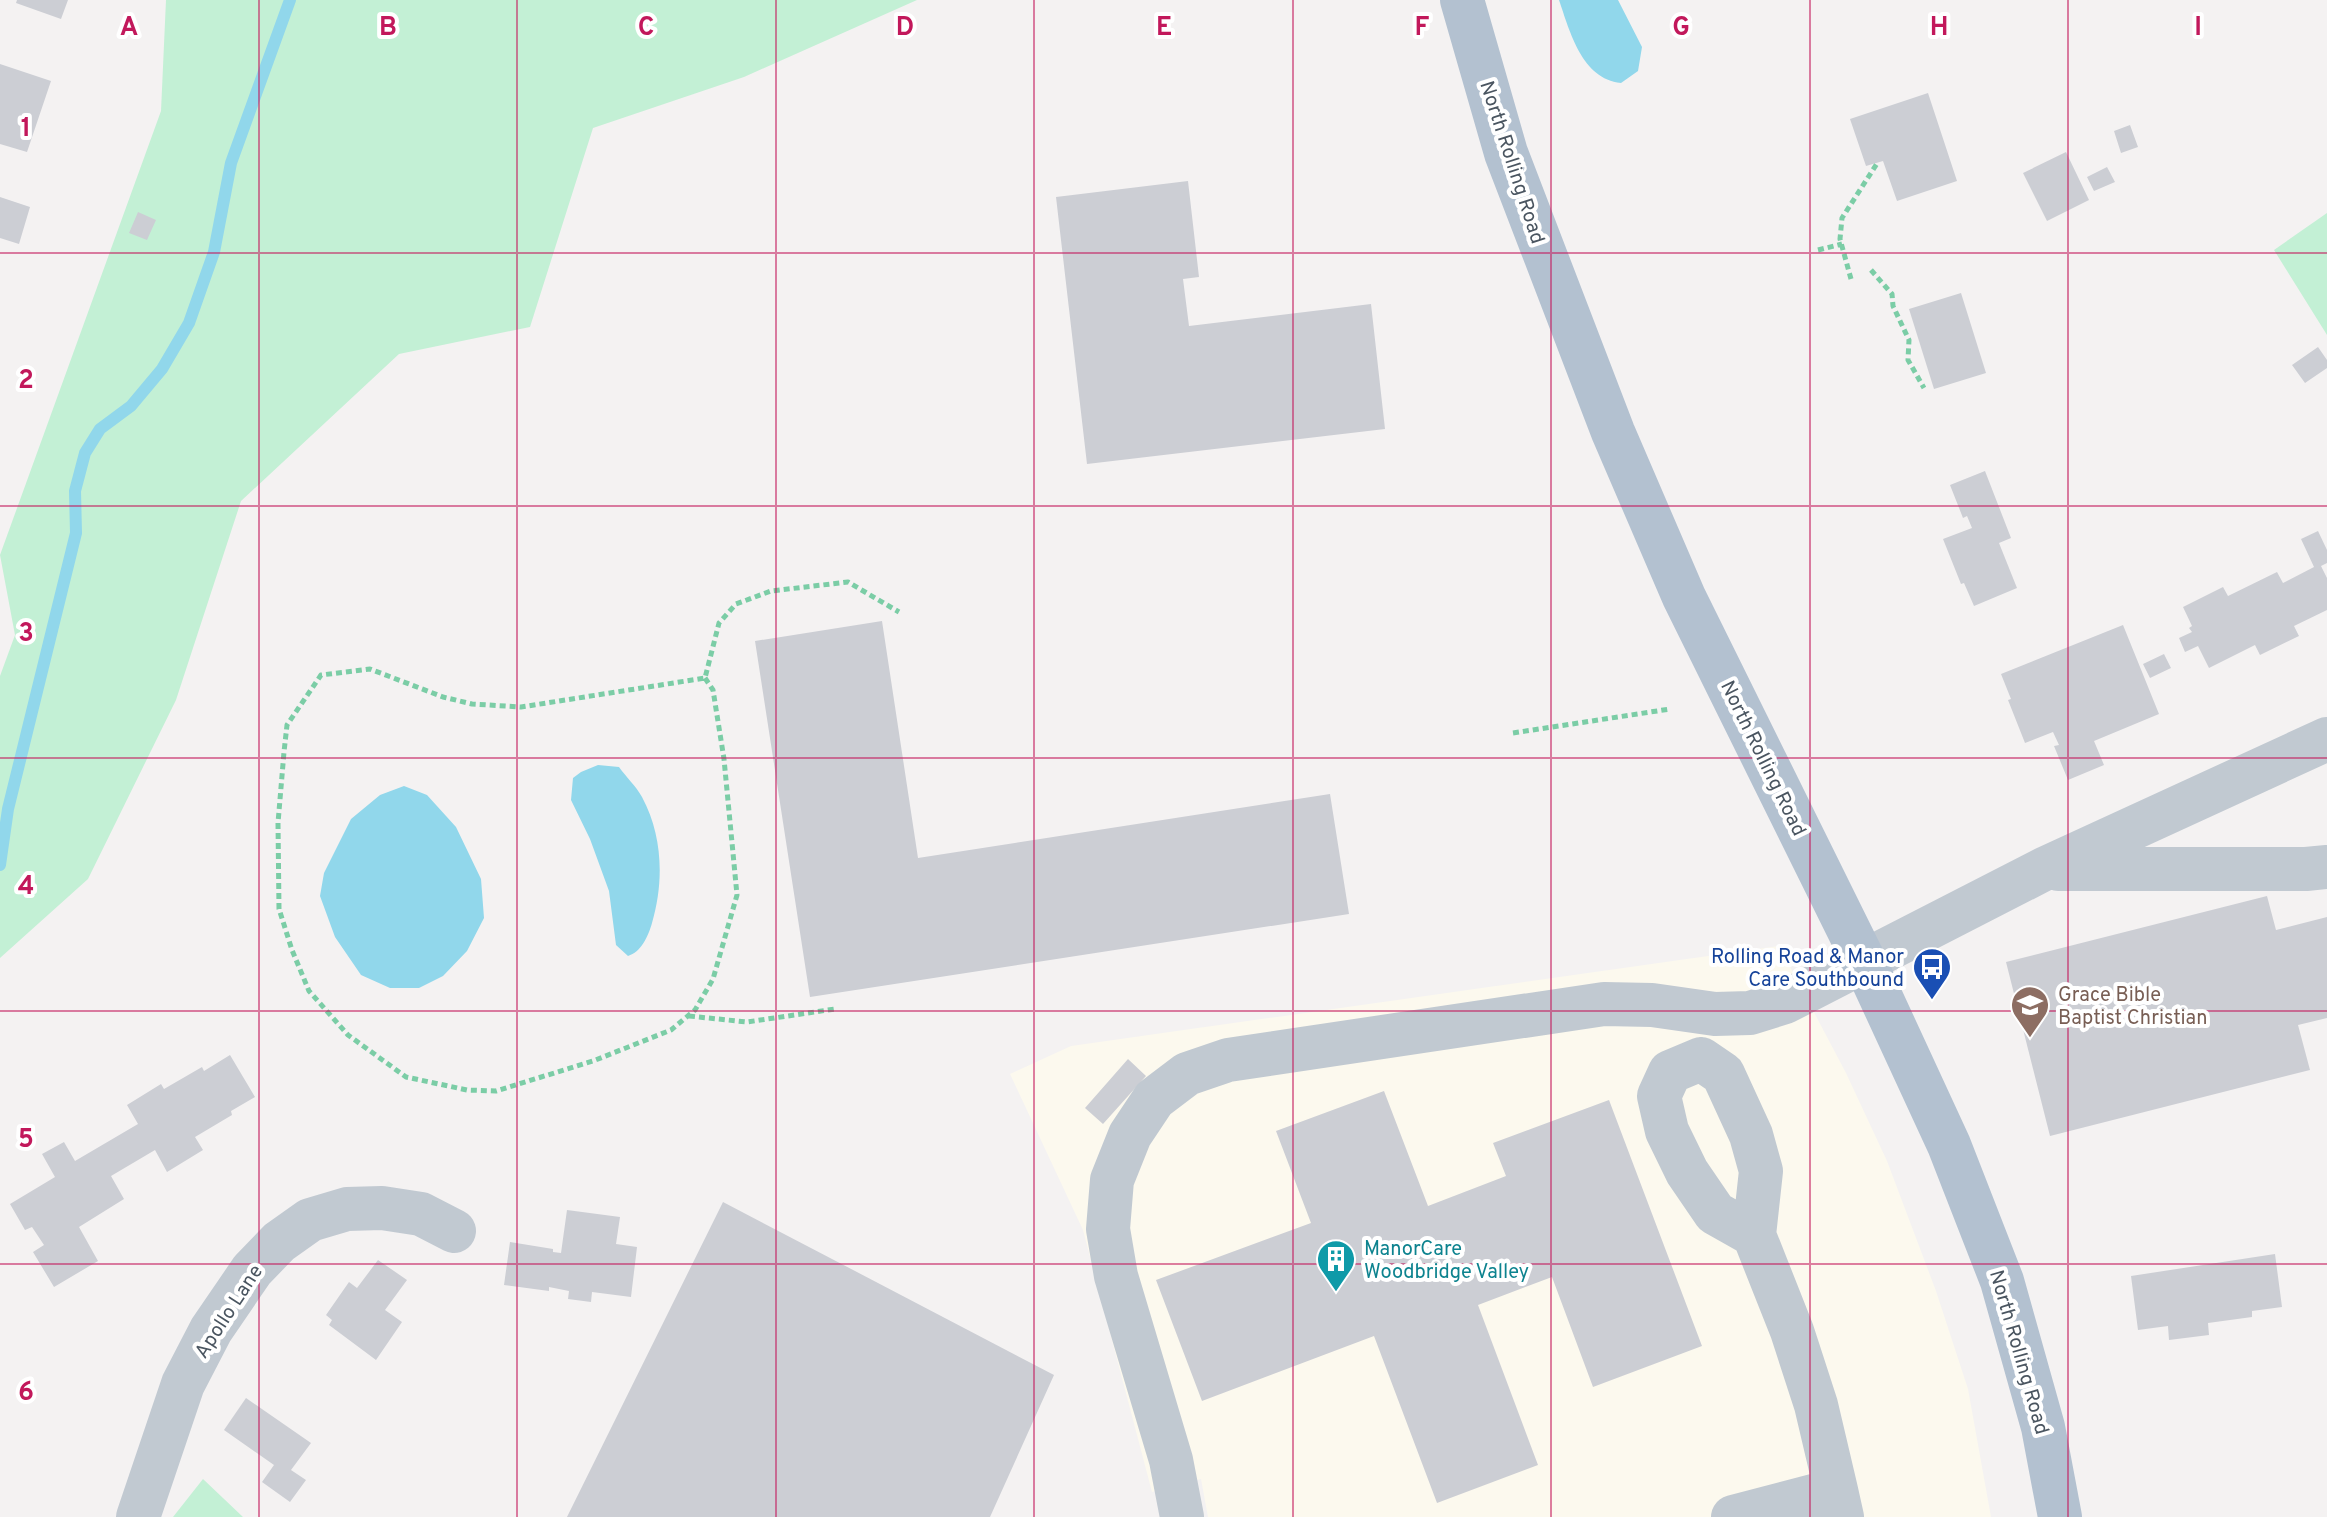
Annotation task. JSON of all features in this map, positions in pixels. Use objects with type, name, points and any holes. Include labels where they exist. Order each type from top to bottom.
[{"type":"main road","name":"North Rolling Road","points":[[1462,0],[1506,153],[1613,432],[1684,597],[1865,963],[1949,1145],[2002,1281],[2043,1427],[2060,1517]]},
{"type":"street","points":[[1182,1517],[1171,1460],[1116,1276],[1108,1229],[1112,1180],[1130,1135],[1154,1099],[1187,1074],[1244,1057],[1604,1004],[1652,1005],[1715,1014],[1750,1013],[1785,1002],[2044,869],[2327,739]]},
{"type":"street","points":[[2044,869],[2327,867]]},
{"type":"street","points":[[1715,1014],[1701,1059],[1670,1072],[1659,1096],[1667,1131],[1687,1172],[1715,1213],[1754,1235]]},
{"type":"street","points":[[1701,1059],[1723,1074],[1751,1135],[1761,1171],[1754,1235],[1792,1331],[1816,1405],[1839,1503],[1733,1517]]},
{"type":"street","name":"Apollo Lane","points":[[138,1517],[183,1384],[211,1330],[252,1270],[279,1242],[310,1220],[347,1209],[382,1208],[421,1214],[454,1231]]},
{"type":"path","points":[[1851,279],[1842,244],[1842,218],[1878,162]]},
{"type":"path","points":[[1818,250],[1842,244]]},
{"type":"path","points":[[1871,270],[1892,294],[1893,306],[1909,340],[1908,360],[1924,388]]},
{"type":"path","points":[[705,678],[521,707],[472,704],[443,697],[370,669],[321,675],[287,725],[278,823],[279,909],[309,991],[348,1035],[406,1077],[467,1090],[496,1091],[593,1061],[671,1030],[695,1010],[713,979],[737,895],[724,759],[713,690],[705,678],[719,623],[736,604],[771,591],[848,582],[899,612]]},
{"type":"path","points":[[1513,733],[1670,709]]},
{"type":"path","points":[[688,1016],[747,1022],[835,1009]]},
{"type":"shaded area","points":[[1779,946],[1846,1073],[1887,1161],[1936,1291],[1968,1389],[1991,1517],[1208,1517],[1201,1479],[1152,1492],[1083,1230],[1010,1074],[1071,1046]]},
{"type":"green space","points":[[166,0],[917,0],[744,77],[593,128],[530,327],[399,354],[241,501],[176,700],[88,879],[0,958],[0,676],[15,635],[0,555],[161,111]]},
{"type":"green space","points":[[2327,213],[2327,335],[2274,250]]},
{"type":"green space","points":[[203,1479],[243,1517],[173,1517]]},
{"type":"water","points":[[1559,0],[1618,0],[1642,47],[1638,71],[1621,83],[1596,73],[1580,52]]},
{"type":"water","points":[[598,765],[619,767],[637,789],[649,812],[658,843],[660,875],[652,923],[643,943],[628,956],[616,945],[609,891],[590,839],[571,800],[573,778]]},
{"type":"water","points":[[404,786],[427,795],[456,827],[481,879],[484,918],[467,951],[443,976],[419,988],[390,988],[361,975],[335,937],[320,896],[324,873],[351,819],[380,795]]},
{"type":"building","points":[[17,0],[68,0],[61,19],[16,3]]},
{"type":"building","points":[[0,64],[51,81],[27,152],[0,144]]},
{"type":"building","points":[[1928,93],[1957,181],[1897,201],[1883,161],[1866,166],[1850,119]]},
{"type":"building","points":[[2130,125],[2138,147],[2121,153],[2114,131]]},
{"type":"building","points":[[2066,152],[2089,200],[2047,221],[2023,173]]},
{"type":"building","points":[[2107,167],[2115,182],[2094,191],[2087,177]]},
{"type":"building","points":[[1188,181],[1199,277],[1183,279],[1189,326],[1371,304],[1385,429],[1087,464],[1056,197]]},
{"type":"building","points":[[0,197],[30,207],[19,244],[0,238]]},
{"type":"building","points":[[138,212],[156,220],[147,240],[129,233]]},
{"type":"building","points":[[1961,293],[1986,373],[1934,389],[1909,309]]},
{"type":"building","points":[[2318,347],[2327,360],[2327,368],[2305,383],[2292,365]]},
{"type":"building","points":[[1985,471],[2011,538],[1999,543],[2017,588],[1974,606],[1964,583],[1961,584],[1943,539],[1972,528],[1967,516],[1963,518],[1950,485]]},
{"type":"building","points":[[2318,531],[2327,550],[2327,563],[2321,566],[2327,578],[2327,610],[2294,626],[2299,636],[2260,655],[2255,645],[2209,668],[2198,646],[2185,652],[2179,638],[2192,632],[2189,628],[2192,626],[2183,607],[2223,587],[2228,596],[2277,572],[2283,583],[2314,567],[2301,539]]},
{"type":"building","points":[[882,621],[918,858],[1330,794],[1349,914],[810,997],[755,641]]},
{"type":"building","points":[[2123,625],[2159,714],[2094,741],[2104,765],[2068,780],[2054,746],[2059,745],[2053,732],[2025,743],[2001,674]]},
{"type":"building","points":[[2164,654],[2171,668],[2150,678],[2143,664]]},
{"type":"building","points":[[2267,896],[2276,930],[2327,917],[2327,1018],[2298,1025],[2310,1070],[2050,1136],[2006,962]]},
{"type":"building","points":[[230,1055],[255,1097],[195,1137],[203,1150],[167,1172],[155,1150],[111,1176],[124,1199],[79,1227],[98,1261],[54,1287],[33,1252],[44,1245],[32,1227],[25,1230],[10,1204],[55,1177],[42,1154],[64,1142],[75,1161],[138,1124],[127,1105],[161,1084],[164,1089]]},
{"type":"building","points":[[1128,1059],[1146,1076],[1103,1124],[1085,1108]]},
{"type":"building","name":"ManorCare Woodbridge Valley","points":[[1384,1091],[1428,1206],[1506,1176],[1493,1143],[1609,1100],[1702,1346],[1593,1387],[1552,1277],[1478,1305],[1538,1465],[1437,1503],[1374,1336],[1202,1401],[1156,1280],[1311,1223],[1276,1131]]},
{"type":"building","points":[[723,1202],[1054,1375],[990,1517],[567,1517]]},
{"type":"building","points":[[567,1210],[620,1217],[616,1244],[637,1247],[631,1297],[592,1292],[591,1302],[568,1299],[569,1291],[549,1287],[549,1291],[504,1285],[510,1242],[561,1253]]},
{"type":"building","points":[[2275,1254],[2282,1307],[2252,1311],[2252,1317],[2208,1323],[2209,1335],[2169,1340],[2168,1326],[2138,1330],[2131,1276]]},
{"type":"building","points":[[378,1260],[407,1280],[385,1310],[402,1322],[376,1360],[329,1325],[332,1320],[326,1315],[349,1282],[357,1288]]},
{"type":"building","points":[[246,1398],[311,1443],[291,1470],[306,1480],[290,1502],[262,1482],[274,1465],[224,1430]]},
{"type":"waterway","points":[[0,865],[8,809],[76,533],[75,491],[85,453],[100,429],[131,406],[162,369],[189,323],[214,252],[231,163],[290,0]]},
{"type":"place","name":"Rolling Road & Manor Care Southbound","points":[[1932,1001]]},
{"type":"place","name":"Grace Bible Baptist Christian","points":[[2030,1039]]},
{"type":"place","name":"ManorCare Woodbridge Valley","points":[[1336,1293]]}]
